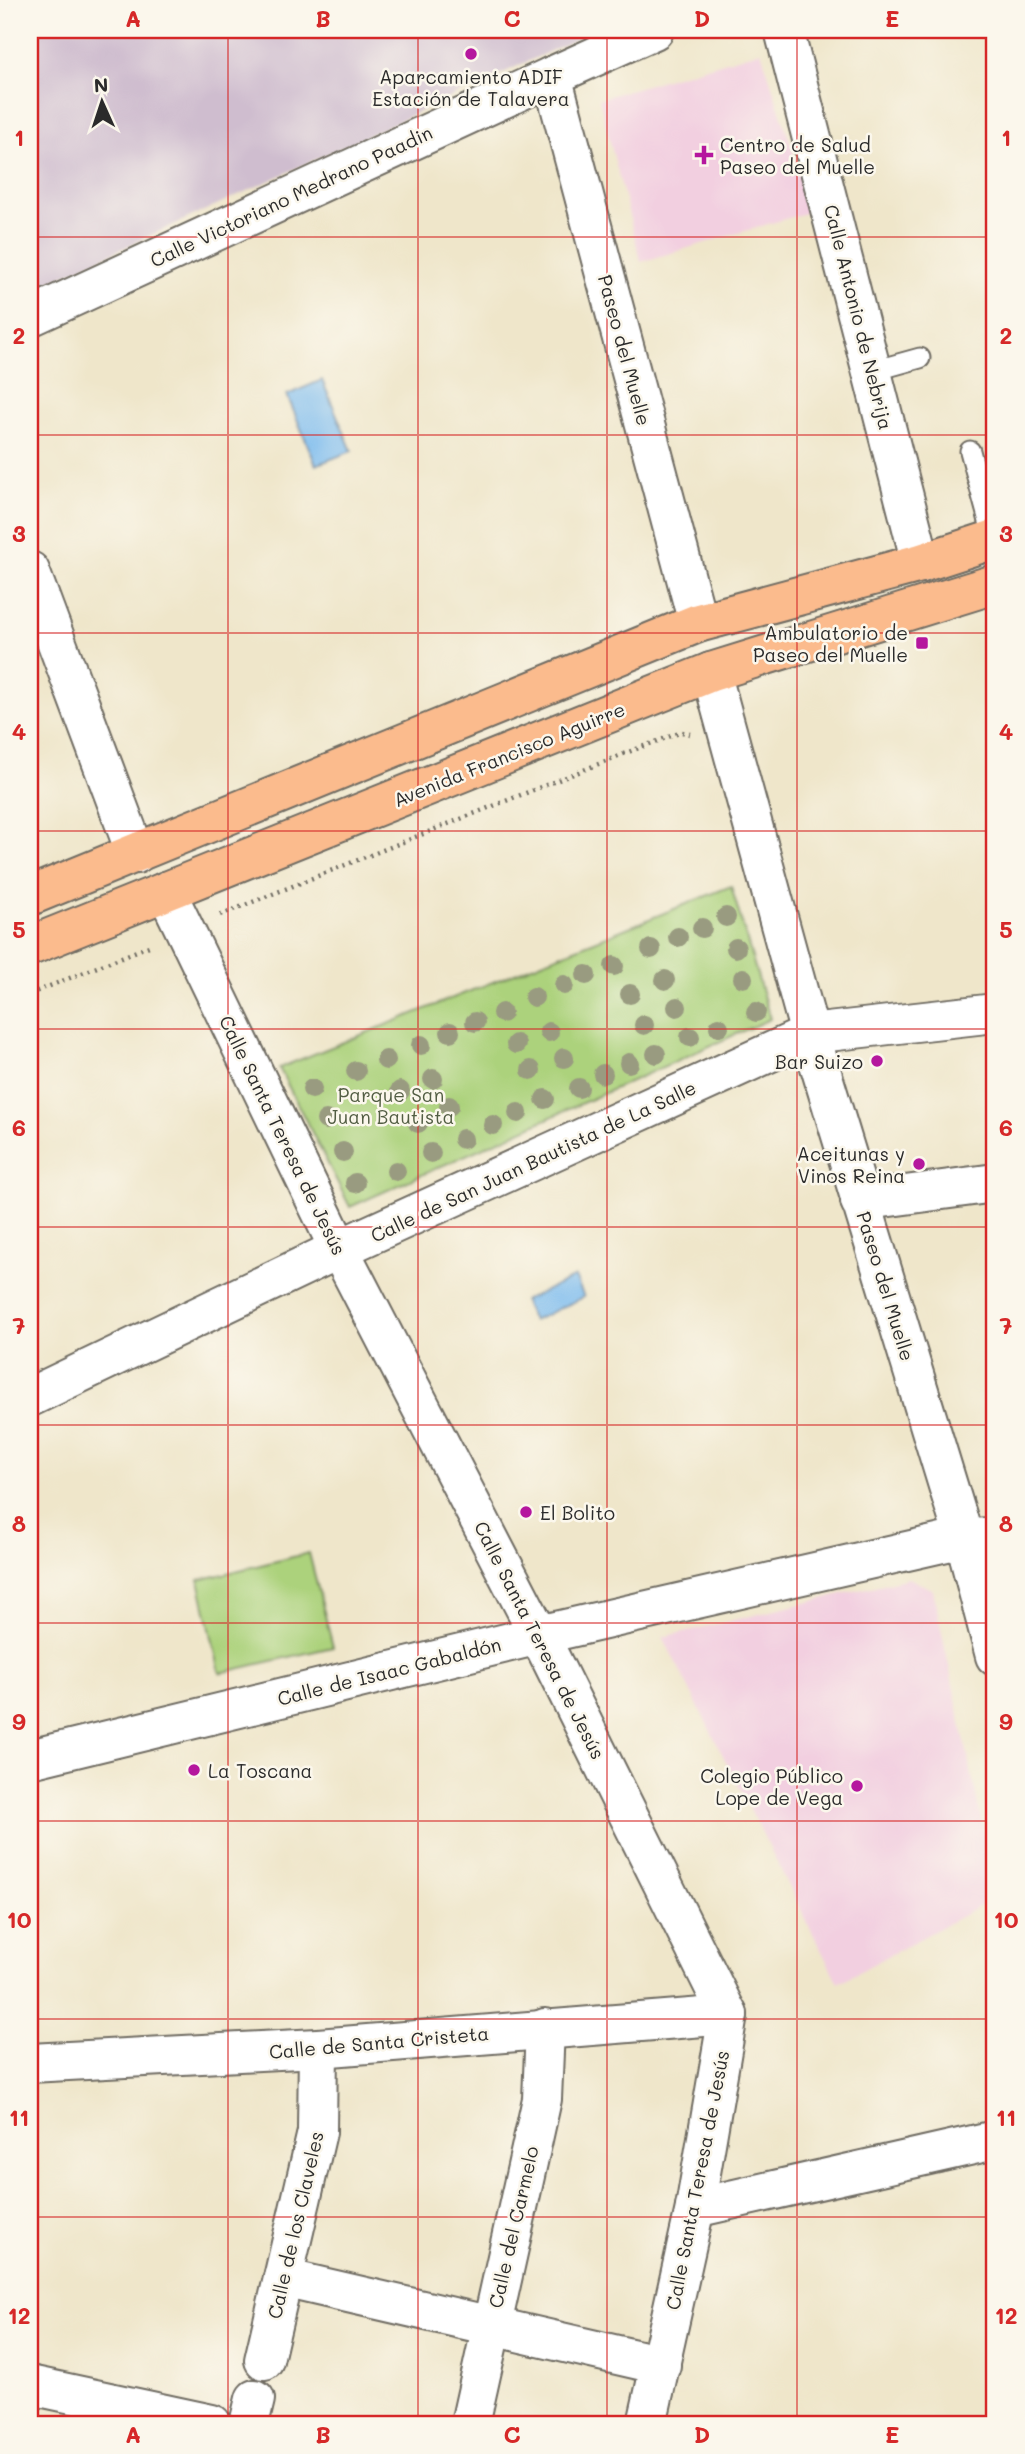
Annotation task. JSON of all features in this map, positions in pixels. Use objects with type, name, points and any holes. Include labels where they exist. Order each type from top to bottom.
[{"type":"main road","points":[[30,896],[698,623],[921,563],[995,539]]},
{"type":"main road","name":"Avenida Francisco Aguirre","points":[[30,946],[711,672],[995,584]]},
{"type":"street","name":"Calle Victoriano Medrano Paadin","points":[[30,317],[654,30]]},
{"type":"street","name":"Calle Antonio de Nebrija","points":[[784,30],[921,563]]},
{"type":"street","name":"Paseo del Muelle","points":[[552,76],[698,623]]},
{"type":"street","points":[[30,571],[136,854]]},
{"type":"street","name":"Paseo del Muelle","points":[[711,672],[810,1034],[860,1201],[980,1537],[995,1656]]},
{"type":"street","name":"Calle Santa Teresa de Jesús","points":[[166,891],[339,1249],[539,1635],[728,2015],[695,2208],[647,2424]]},
{"type":"street","name":"Calle de San Juan Bautista de La Salle","points":[[30,1397],[339,1249],[810,1034],[995,1013]]},
{"type":"street","points":[[860,1201],[995,1183]]},
{"type":"street","name":"Calle de Isaac Gabaldón","points":[[30,1759],[539,1635],[980,1537]]},
{"type":"street","name":"Calle de Santa Cristeta","points":[[30,2063],[318,2048],[728,2015]]},
{"type":"street","name":"Calle del Carmelo","points":[[470,2424],[542,2099],[545,2028]]},
{"type":"street","name":"Calle de los Claveles","points":[[264,2360],[317,2132],[318,2048]]},
{"type":"street","points":[[695,2208],[995,2140]]},
{"type":"street","points":[[283,2278],[661,2365]]},
{"type":"street","points":[[30,2385],[212,2424]]},
{"type":"lane","points":[[873,371],[920,358]]},
{"type":"lane","points":[[970,451],[995,539]]},
{"type":"path","points":[[215,917],[631,751],[682,732],[696,735]]},
{"type":"path","points":[[30,994],[149,946],[158,955]]},
{"type":"shaded area","points":[[30,30],[596,30],[30,291]]},
{"type":"shaded area","name":"Centro de Salud Paseo del Muelle","points":[[761,51],[812,211],[641,262],[599,99]]},
{"type":"shaded area","name":"Colegio Público Lope de Vega","points":[[909,1578],[933,1590],[995,1885],[995,1898],[838,1983],[663,1637]]},
{"type":"green space","name":"Parque San Juan Bautista","points":[[731,886],[770,1019],[350,1207],[279,1068]]},
{"type":"green space","points":[[309,1553],[333,1647],[220,1673],[199,1580]]},
{"type":"water","points":[[322,380],[352,451],[316,465],[287,395]]},
{"type":"water","points":[[575,1277],[584,1297],[533,1321],[523,1301]]},
{"type":"place","name":"Aparcamiento ADIF Estación de Talavera","points":[[471,54]]},
{"type":"place","name":"Centro de Salud Paseo del Muelle","points":[[704,155]]},
{"type":"place","name":"Ambulatorio de Paseo del Muelle","points":[[922,643]]},
{"type":"place","name":"Bar Suizo","points":[[877,1061]]},
{"type":"place","name":"Aceitunas y Vinos Reina","points":[[919,1164]]},
{"type":"place","name":"El Bolito","points":[[526,1512]]},
{"type":"place","name":"La Toscana","points":[[194,1770]]},
{"type":"place","name":"Colegio Público Lope de Vega","points":[[857,1786]]}]
